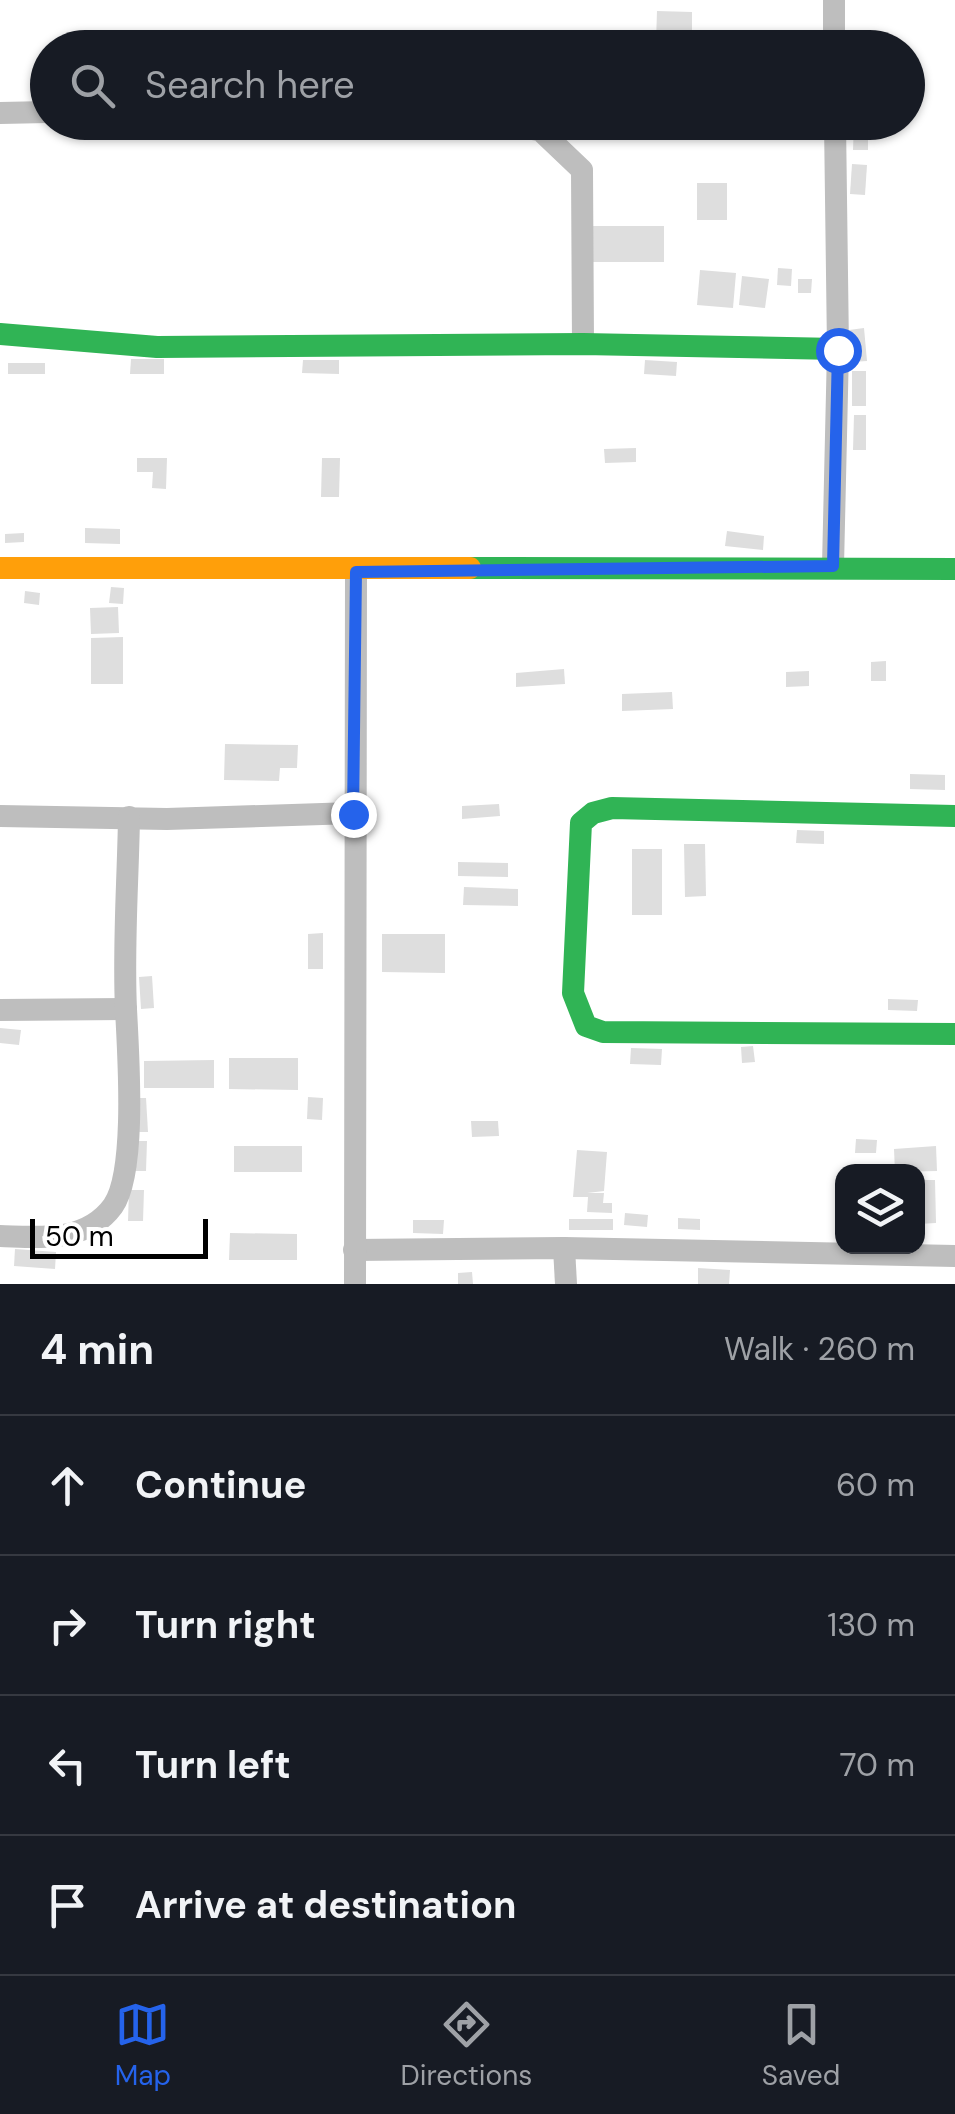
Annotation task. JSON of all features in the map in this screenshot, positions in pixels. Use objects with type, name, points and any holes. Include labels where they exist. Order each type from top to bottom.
[{"type":"street","points":[[834,0],[834,30]]},
{"type":"street","points":[[0,113],[30,112]]},
{"type":"street","points":[[550,140],[582,170],[583,344]]},
{"type":"street","points":[[833,566],[838,350],[835,140]]},
{"type":"street","points":[[0,334],[158,346],[583,344],[838,350]]},
{"type":"street","points":[[0,568],[356,572],[833,566],[955,569]]},
{"type":"street","points":[[355,1284],[356,572]]},
{"type":"street","points":[[955,816],[612,808],[593,813],[581,823],[573,994],[586,1026],[603,1032],[955,1034]]},
{"type":"street","points":[[0,816],[353,814]]},
{"type":"street","points":[[0,1236],[73,1235],[100,1220],[114,1205],[122,1188],[132,1057],[126,1009],[129,818]]},
{"type":"street","points":[[0,1010],[126,1009]]},
{"type":"street","points":[[354,1250],[564,1248],[955,1256]]},
{"type":"street","points":[[564,1248],[566,1284]]},
{"type":"building","points":[[657,11],[692,12],[692,30],[656,30]]},
{"type":"building","points":[[853,140],[868,140],[868,150],[853,150]]},
{"type":"building","points":[[852,164],[867,165],[865,195],[850,194]]},
{"type":"building","points":[[697,183],[727,183],[727,220],[697,220]]},
{"type":"building","points":[[589,226],[664,226],[664,262],[589,262]]},
{"type":"building","points":[[778,268],[792,269],[791,286],[777,285]]},
{"type":"building","points":[[700,270],[736,273],[733,308],[697,305]]},
{"type":"building","points":[[742,276],[769,279],[765,308],[739,305]]},
{"type":"building","points":[[798,279],[812,279],[811,293],[798,293]]},
{"type":"building","points":[[864,328],[867,361],[852,362],[849,330]]},
{"type":"building","points":[[131,359],[164,359],[164,374],[130,374]]},
{"type":"building","points":[[303,360],[339,360],[339,374],[302,373]]},
{"type":"building","points":[[645,360],[677,362],[676,376],[644,374]]},
{"type":"building","points":[[8,363],[45,363],[45,374],[8,374]]},
{"type":"building","points":[[852,371],[866,371],[866,406],[852,406]]},
{"type":"building","points":[[854,415],[866,415],[866,450],[853,450]]},
{"type":"building","points":[[636,448],[636,462],[605,463],[604,449]]},
{"type":"building","points":[[137,458],[167,458],[166,489],[152,488],[153,472],[137,472]]},
{"type":"building","points":[[322,458],[340,458],[339,497],[321,497]]},
{"type":"building","points":[[85,528],[120,529],[120,544],[85,543]]},
{"type":"building","points":[[727,531],[764,536],[763,550],[725,546]]},
{"type":"building","points":[[24,533],[24,542],[5,543],[5,534]]},
{"type":"building","points":[[111,587],[124,588],[123,604],[109,603]]},
{"type":"building","points":[[25,591],[40,593],[39,605],[24,603]]},
{"type":"building","points":[[118,607],[119,633],[91,634],[90,608]]},
{"type":"building","points":[[123,637],[123,684],[91,684],[91,638]]},
{"type":"building","points":[[886,661],[886,681],[871,681],[871,662]]},
{"type":"building","points":[[564,669],[565,684],[516,687],[516,673]]},
{"type":"building","points":[[809,671],[809,686],[786,687],[786,672]]},
{"type":"building","points":[[672,692],[673,709],[622,711],[622,694]]},
{"type":"building","points":[[225,744],[298,745],[297,768],[280,768],[279,781],[224,780]]},
{"type":"building","points":[[910,774],[945,775],[945,790],[910,789]]},
{"type":"building","points":[[499,804],[500,816],[462,819],[462,806]]},
{"type":"building","points":[[797,830],[824,831],[824,844],[796,843]]},
{"type":"building","points":[[684,844],[705,844],[706,896],[685,897]]},
{"type":"building","points":[[632,849],[662,849],[662,915],[632,915]]},
{"type":"building","points":[[458,862],[508,863],[508,877],[458,876]]},
{"type":"building","points":[[464,887],[518,889],[518,906],[463,905]]},
{"type":"building","points":[[323,933],[323,969],[308,969],[308,934]]},
{"type":"building","points":[[382,934],[445,934],[445,973],[382,972]]},
{"type":"building","points":[[152,976],[154,1008],[141,1009],[139,977]]},
{"type":"building","points":[[888,999],[918,1000],[917,1011],[888,1010]]},
{"type":"building","points":[[0,1028],[21,1030],[19,1045],[0,1043]]},
{"type":"building","points":[[753,1046],[755,1062],[742,1063],[741,1047]]},
{"type":"building","points":[[631,1048],[662,1049],[661,1065],[630,1064]]},
{"type":"building","points":[[229,1058],[298,1058],[298,1090],[229,1089]]},
{"type":"building","points":[[214,1060],[214,1088],[144,1088],[144,1061]]},
{"type":"building","points":[[308,1097],[323,1098],[322,1120],[307,1119]]},
{"type":"building","points":[[131,1098],[146,1098],[148,1132],[133,1132]]},
{"type":"building","points":[[471,1121],[498,1121],[499,1136],[472,1137]]},
{"type":"building","points":[[856,1139],[877,1140],[876,1153],[855,1153]]},
{"type":"building","points":[[132,1141],[147,1141],[146,1171],[132,1171]]},
{"type":"building","points":[[234,1146],[302,1146],[302,1172],[234,1172]]},
{"type":"building","points":[[936,1146],[937,1171],[925,1171],[925,1164],[895,1164],[894,1149]]},
{"type":"building","points":[[577,1150],[607,1152],[604,1191],[587,1193],[604,1193],[603,1203],[612,1203],[612,1213],[587,1212],[588,1197],[573,1197]]},
{"type":"building","points":[[925,1180],[935,1180],[936,1223],[925,1224]]},
{"type":"building","points":[[129,1190],[144,1190],[143,1221],[128,1221]]},
{"type":"building","points":[[625,1213],[648,1215],[647,1227],[624,1225]]},
{"type":"building","points":[[678,1218],[700,1219],[700,1230],[678,1229]]},
{"type":"building","points":[[569,1219],[613,1219],[613,1230],[569,1230]]},
{"type":"building","points":[[413,1220],[444,1220],[443,1234],[413,1233]]},
{"type":"building","points":[[230,1233],[297,1234],[297,1260],[229,1260]]},
{"type":"building","points":[[15,1249],[56,1252],[55,1269],[14,1266]]},
{"type":"building","points":[[698,1268],[730,1270],[729,1284],[698,1284]]},
{"type":"building","points":[[472,1272],[473,1284],[458,1284],[458,1273]]},
{"type":"traffic: fast","points":[[0,334],[157,347],[583,344],[838,349]]},
{"type":"traffic: fast","points":[[470,568],[955,569]]},
{"type":"traffic: fast","points":[[955,816],[612,808],[593,813],[581,823],[573,993],[586,1026],[603,1032],[955,1034]]},
{"type":"traffic: slow","points":[[0,568],[470,568]]},
{"type":"route","points":[[353,814],[356,572],[833,566],[838,350]]}]
